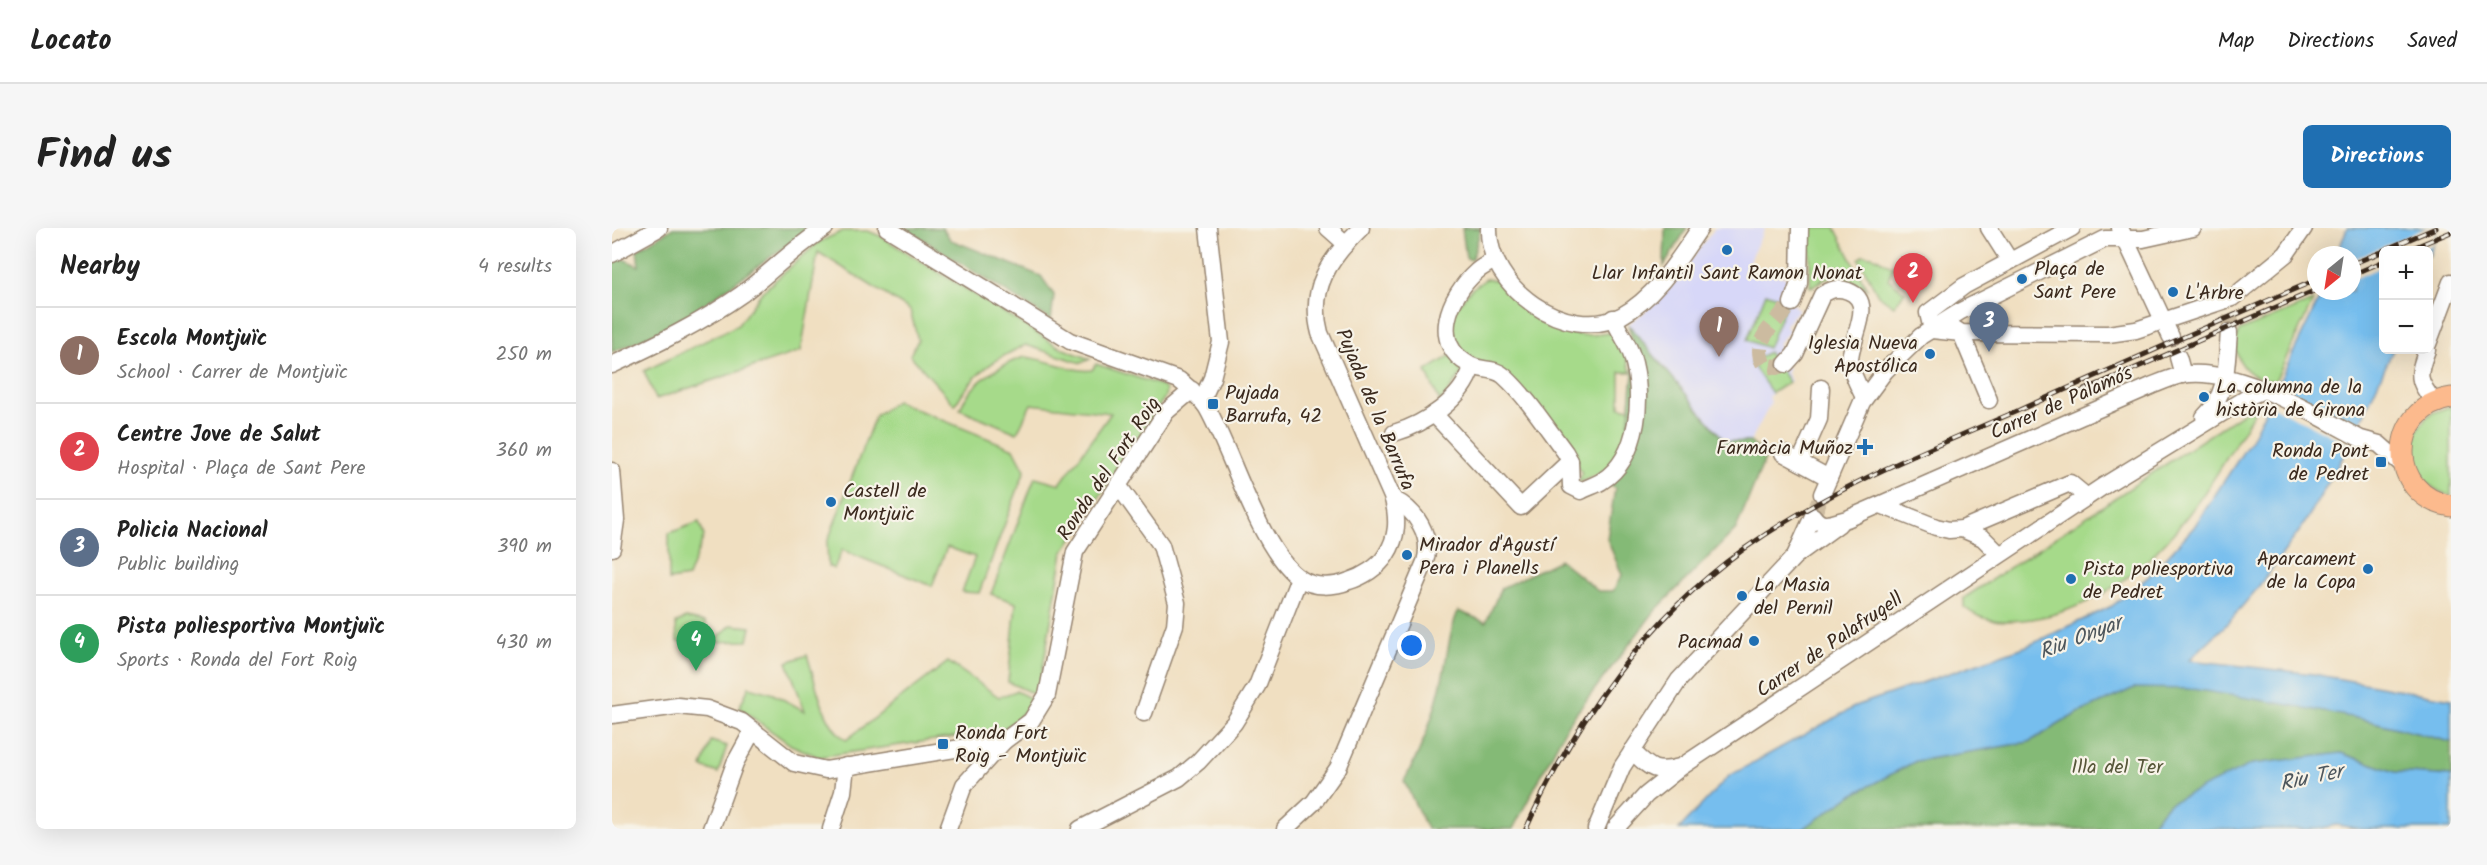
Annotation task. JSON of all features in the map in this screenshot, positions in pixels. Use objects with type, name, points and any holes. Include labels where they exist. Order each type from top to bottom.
[{"type":"main road","points":[[2443,401],[2418,415],[2405,436],[2404,466],[2410,480],[2423,495],[2438,503],[2451,506]]},
{"type":"street","points":[[612,254],[659,228]]},
{"type":"street","points":[[612,365],[669,338],[713,313],[825,228]]},
{"type":"street","name":"Ronda del Fort Roig","points":[[612,715],[664,708],[693,707],[726,714],[753,730],[794,763],[826,770],[1004,741],[1031,721],[1047,695],[1075,552],[1166,412],[1197,395],[1179,380],[1070,341],[887,228]]},
{"type":"street","points":[[1080,829],[1179,778],[1234,723],[1257,686],[1299,578],[1282,563],[1197,395],[1212,378],[1221,342],[1208,228]]},
{"type":"street","points":[[1328,228],[1346,244]]},
{"type":"street","name":"Pujada de la Barrufa","points":[[1299,578],[1321,585],[1343,584],[1377,565],[1387,554],[1397,527],[1393,499],[1320,333],[1316,315],[1316,298],[1321,280],[1346,244],[1361,228]]},
{"type":"street","points":[[1489,228],[1490,245],[1495,259],[1510,283],[1539,307],[1562,319],[1588,323],[1613,318],[1631,310],[1669,273],[1700,228]]},
{"type":"street","points":[[1792,303],[1799,283],[1800,228]]},
{"type":"street","points":[[1989,228],[2010,261]]},
{"type":"street","points":[[1932,330],[1928,313],[1964,286],[2072,228]]},
{"type":"street","points":[[1822,495],[1864,398],[1900,355],[1950,317],[2102,233],[2122,234],[2143,239],[2193,228]]},
{"type":"street","points":[[1932,330],[1961,333],[2108,334],[2136,330],[2164,319],[2231,305],[2286,254],[2304,228]]},
{"type":"street","points":[[2122,234],[2171,337]]},
{"type":"street","points":[[1495,259],[1476,272],[1446,316],[1447,339],[1453,350],[1472,367],[1501,374],[1515,387],[1570,461],[1571,486],[1581,491],[1604,480],[1617,467],[1629,446],[1636,422],[1638,389],[1636,370],[1631,353],[1613,318]]},
{"type":"street","points":[[2433,331],[2451,282]]},
{"type":"street","points":[[1786,364],[1795,354],[1822,295],[1837,288],[1846,290],[1859,301],[1862,310],[1850,362],[1864,398]]},
{"type":"street","points":[[1950,317],[1952,327],[1961,333],[1989,400]]},
{"type":"street","points":[[2173,442],[2213,408],[2223,390],[2229,332],[2231,355],[2240,369],[2266,391],[2361,439],[2379,444],[2404,466]]},
{"type":"street","points":[[2425,354],[2420,368],[2420,382],[2443,401]]},
{"type":"street","points":[[2178,357],[2183,375]]},
{"type":"street","points":[[1394,433],[1418,424],[1434,414],[1459,387],[1472,367]]},
{"type":"street","name":"Carrer de Palamós","points":[[1847,519],[2151,386],[2183,375],[2225,378],[2266,391]]},
{"type":"street","points":[[1800,462],[1819,419],[1821,388]]},
{"type":"street","points":[[2173,442],[2250,396],[2266,391]]},
{"type":"street","points":[[1434,414],[1521,507],[1570,461]]},
{"type":"street","points":[[2379,444],[2405,436]]},
{"type":"street","name":"Carrer de Palafrugell","points":[[1615,829],[1646,795],[1680,767],[1999,554],[2173,442]]},
{"type":"street","points":[[1783,453],[1829,478]]},
{"type":"street","points":[[612,471],[616,520],[612,548]]},
{"type":"street","points":[[1962,529],[2070,483],[2087,496]]},
{"type":"street","points":[[1118,485],[1161,545],[1177,603],[1175,626],[1144,712]]},
{"type":"street","points":[[1286,829],[1318,798],[1338,768],[1425,562],[1427,543],[1425,533],[1403,504],[1393,499]]},
{"type":"street","points":[[1881,504],[1936,527],[1962,529],[1983,538],[1999,554]]},
{"type":"street","points":[[1795,556],[1813,516],[1820,524],[1826,525],[1847,519]]},
{"type":"street","points":[[1596,829],[1615,781],[1632,750],[1679,680],[1795,556],[1847,519]]},
{"type":"street","points":[[1983,538],[1985,519]]},
{"type":"street","points":[[711,829],[735,763],[753,730]]},
{"type":"street","points":[[948,829],[964,785],[1004,741]]},
{"type":"street","points":[[1632,750],[1649,768],[1663,772],[1680,767]]},
{"type":"street","points":[[831,829],[843,792],[846,766]]},
{"type":"shaded area","points":[[1715,228],[1765,228],[1742,276],[1762,271],[1787,278],[1784,296],[1799,310],[1785,325],[1790,331],[1778,343],[1789,370],[1786,372],[1791,381],[1769,396],[1771,403],[1750,442],[1725,441],[1628,324],[1645,312],[1671,287]]},
{"type":"green space","points":[[673,228],[811,228],[691,313],[666,328],[612,352],[612,259],[623,259],[639,266],[637,250]]},
{"type":"green space","points":[[905,228],[942,228],[951,240],[1041,276],[1054,295],[1051,320]]},
{"type":"green space","points":[[1462,228],[1481,228],[1472,260],[1466,258]]},
{"type":"green space","points":[[1665,228],[1687,228],[1664,266]]},
{"type":"green space","points":[[1810,228],[1835,228],[1867,289],[1848,279],[1838,277],[1826,278],[1810,287]]},
{"type":"green space","points":[[843,231],[868,231],[880,236],[1061,348],[1090,359],[1081,363],[1026,345],[985,369],[969,385],[955,405],[910,355],[918,340],[910,310],[818,252],[801,351],[656,399],[644,371],[738,325],[762,292],[819,242]]},
{"type":"green space","points":[[1863,255],[1873,256],[1891,266],[1895,264],[1888,279],[1905,292],[1894,306],[1878,295],[1859,259]]},
{"type":"green space","points":[[1486,279],[1496,280],[1535,315],[1557,328],[1582,335],[1610,333],[1624,349],[1631,372],[1620,372],[1620,407],[1631,409],[1624,445],[1607,471],[1578,483],[1582,473],[1517,384],[1477,362],[1455,345],[1451,315],[1470,290]]},
{"type":"green space","points":[[1766,293],[1787,301],[1768,348],[1747,340]]},
{"type":"green space","points":[[2313,301],[2275,381],[2257,377],[2249,372],[2243,366],[2236,350],[2239,331]]},
{"type":"green space","points":[[1628,324],[1725,441],[1750,442],[1766,456],[1736,529],[1655,611],[1568,724],[1513,829],[1427,829],[1404,781],[1423,743],[1432,716],[1458,611],[1486,622],[1501,588],[1560,560],[1598,591],[1613,591],[1622,575],[1607,539],[1615,488],[1608,483],[1625,459],[1635,352]]},
{"type":"green space","points":[[1768,352],[1789,382],[1772,393],[1751,363]]},
{"type":"green space","points":[[1451,355],[1462,373],[1440,402],[1426,371]]},
{"type":"green space","points":[[1025,357],[1085,370],[1092,370],[1096,364],[1160,385],[1166,390],[1165,397],[1063,552],[1040,684],[1036,695],[1008,682],[1016,603],[991,594],[1035,477],[1060,484],[1111,413],[1031,404],[1017,433],[960,409],[978,383],[1006,364]]},
{"type":"green space","points":[[896,401],[1014,449],[1025,470],[979,593],[962,592],[975,557],[947,547],[932,586],[842,550],[834,569],[828,566],[827,543],[875,416]]},
{"type":"green space","points":[[2451,406],[2451,496],[2427,483],[2419,474],[2412,452],[2419,427],[2429,415]]},
{"type":"green space","points":[[2256,409],[2192,510],[2138,569],[2107,592],[2072,609],[2023,620],[1988,619],[1964,607],[1964,598],[2246,411]]},
{"type":"green space","points":[[699,522],[704,536],[688,577],[669,580],[669,533]]},
{"type":"green space","points":[[686,618],[706,622],[706,637],[701,641],[677,642],[676,623]]},
{"type":"green space","points":[[731,625],[751,627],[748,641],[713,642]]},
{"type":"green space","points":[[807,655],[825,713],[838,733],[846,740],[948,662],[999,697],[1016,691],[1034,700],[1014,723],[1002,730],[819,757],[791,745],[739,708],[749,687],[771,693],[805,711],[787,662]]},
{"type":"green space","name":"Illa del Ter","points":[[2134,688],[2186,688],[2259,698],[2355,718],[2451,742],[2451,776],[2395,772],[2341,753],[2168,804],[2147,829],[1803,829],[1850,796],[1916,761],[2029,742],[2076,714]]},
{"type":"green space","points":[[711,741],[727,746],[718,773],[702,767]]},
{"type":"water","name":"Riu Onyar","points":[[2347,228],[2438,228],[2432,246],[2379,246],[2379,354],[2391,354],[2350,445],[2303,526],[2256,590],[2228,623],[2189,660],[2313,674],[2451,699],[2451,742],[2366,720],[2279,703],[2192,689],[2134,688],[2076,714],[2029,742],[1916,761],[1850,796],[1803,829],[1679,829],[1729,776],[1858,705],[2027,646],[2112,606],[2148,577],[2194,527],[2251,440],[2319,300],[2361,300],[2361,246],[2340,246]]},
{"type":"water","name":"Riu Ter","points":[[2341,753],[2395,772],[2451,776],[2451,829],[2362,829],[2336,825],[2317,829],[2147,829],[2168,804],[2252,764]]},
{"type":"pier","points":[[2426,228],[2438,228],[2430,246],[2384,246]]},
{"type":"pier","points":[[2379,248],[2379,268],[2361,276],[2361,256]]},
{"type":"pier","points":[[2279,386],[2359,427],[2350,445],[2269,405]]},
{"type":"tunnel","points":[[1786,364],[1776,367],[1764,365],[1760,348],[1767,332],[1792,303]]},
{"type":"tunnel","points":[[2229,332],[2231,312]]},
{"type":"tunnel","points":[[1813,516],[1822,494]]},
{"type":"railway","points":[[2393,246],[2436,228]]},
{"type":"railway","points":[[2418,246],[2451,232]]},
{"type":"railway","points":[[2361,260],[2379,253]]},
{"type":"railway","points":[[2361,271],[2379,263]]},
{"type":"railway","points":[[1526,829],[1567,750],[1617,674],[1676,606],[1744,549],[1808,508],[1876,473],[2307,284]]},
{"type":"railway","points":[[2080,392],[2307,294]]},
{"type":"place","name":"Llar Infantil Sant Ramon Nonat","points":[[1727,250]]},
{"type":"place","name":"Plaça de Sant Pere","points":[[2022,279]]},
{"type":"place","name":"L'Arbre","points":[[2173,292]]},
{"type":"place","name":"Centre Jove de Salut","points":[[1913,303]]},
{"type":"place","name":"Policia Nacional","points":[[1989,352]]},
{"type":"place","name":"Iglesia Nueva Apostólica","points":[[1930,354]]},
{"type":"place","name":"Escola Montjuïc","points":[[1719,357]]},
{"type":"place","name":"La columna de la història de Girona","points":[[2204,397]]},
{"type":"place","name":"Pujada Barrufa, 42","points":[[1213,404]]},
{"type":"place","name":"Farmàcia Muñoz","points":[[1865,447]]},
{"type":"place","name":"Ronda Pont de Pedret","points":[[2381,462]]},
{"type":"place","name":"Castell de Montjuïc","points":[[831,502]]},
{"type":"place","name":"Mirador d'Agustí Pera i Planells","points":[[1407,555]]},
{"type":"place","name":"Aparcament de la Copa","points":[[2368,569]]},
{"type":"place","name":"Pista poliesportiva de Pedret","points":[[2071,579]]},
{"type":"place","name":"La Masia del Pernil","points":[[1742,596]]},
{"type":"place","name":"Pacmad","points":[[1754,641]]},
{"type":"place","name":"Pista poliesportiva Montjuïc","points":[[696,671]]},
{"type":"place","name":"Ronda Fort Roig - Montjuïc","points":[[943,744]]}]
